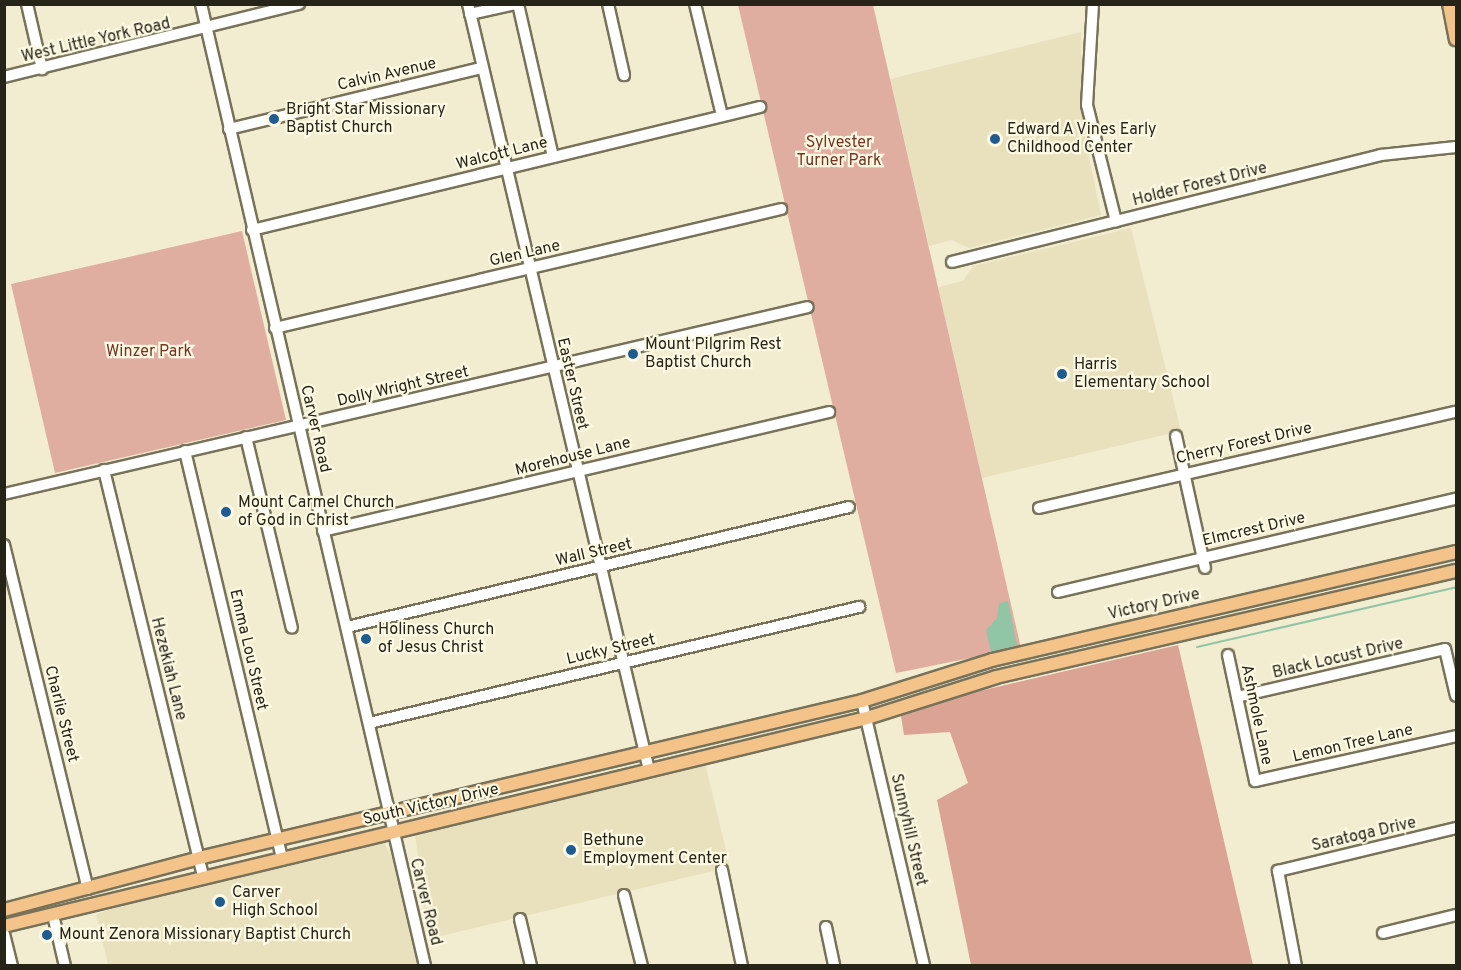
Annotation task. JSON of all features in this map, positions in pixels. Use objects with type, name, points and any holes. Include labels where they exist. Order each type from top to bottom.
[{"type":"main road","points":[[1449,4],[1456,39]]},
{"type":"main road","name":"Victory Drive","points":[[862,701],[1035,650],[1456,552]]},
{"type":"main road","points":[[1393,567],[1397,584]]},
{"type":"main road","name":"Victory Drive","points":[[867,718],[1039,667],[1456,571]]},
{"type":"main road","points":[[1214,608],[1218,625]]},
{"type":"main road","points":[[1035,650],[1039,667]]},
{"type":"main road","name":"South Victory Drive","points":[[4,910],[198,858],[644,750],[862,701]]},
{"type":"main road","name":"South Victory Drive","points":[[4,926],[203,875],[867,718]]},
{"type":"main road","points":[[520,780],[525,799]]},
{"type":"main road","points":[[53,915],[74,893]]},
{"type":"street","points":[[27,4],[42,69]]},
{"type":"street","name":"Carver Road","points":[[201,4],[275,328],[391,812],[393,831],[425,966]]},
{"type":"street","name":"West Little York Road","points":[[4,77],[207,30],[299,4]]},
{"type":"street","points":[[469,9],[516,4],[553,157]]},
{"type":"street","points":[[608,4],[624,75]]},
{"type":"street","points":[[695,4],[722,116]]},
{"type":"street","points":[[1093,4],[1087,105],[1116,221]]},
{"type":"street","name":"Easter Street","points":[[469,9],[528,268],[649,770]]},
{"type":"street","name":"Calvin Avenue","points":[[229,129],[482,68]]},
{"type":"street","name":"Walcott Lane","points":[[252,230],[760,107]]},
{"type":"street","name":"Holder Forest Drive","points":[[952,261],[1381,155],[1456,147]]},
{"type":"street","name":"Glen Lane","points":[[275,328],[781,209]]},
{"type":"street","name":"Dolly Wright Street","points":[[4,494],[808,308]]},
{"type":"street","name":"Morehouse Lane","points":[[323,531],[829,412]]},
{"type":"street","name":"Cherry Forest Drive","points":[[1039,508],[1182,473],[1456,412]]},
{"type":"street","points":[[1176,436],[1182,473],[1205,568]]},
{"type":"street","points":[[246,437],[292,628]]},
{"type":"street","name":"Emma Lou Street","points":[[185,451],[282,857]]},
{"type":"street","name":"Hezekiah Lane","points":[[104,470],[203,875]]},
{"type":"street","name":"Elmcrest Drive","points":[[1058,592],[1456,499]]},
{"type":"street","name":"Wall Street","points":[[346,627],[849,507]]},
{"type":"street","name":"Charlie Street","points":[[4,545],[88,889]]},
{"type":"street","name":"Lucky Street","points":[[369,723],[859,607]]},
{"type":"street","name":"Black Locust Drive","points":[[1237,697],[1445,649],[1456,696]]},
{"type":"street","name":"Ashmole Lane","points":[[1228,655],[1255,781]]},
{"type":"street","name":"Sunnyhill Street","points":[[862,701],[923,965]]},
{"type":"street","name":"Lemon Tree Lane","points":[[1255,781],[1456,735]]},
{"type":"street","name":"Saratoga Drive","points":[[1296,966],[1278,871],[1456,828]]},
{"type":"street","points":[[722,870],[742,966]]},
{"type":"street","points":[[624,895],[642,966]]},
{"type":"street","points":[[53,915],[65,966]]},
{"type":"street","points":[[1383,933],[1456,915]]},
{"type":"street","points":[[520,919],[531,966]]},
{"type":"street","points":[[826,927],[834,966]]},
{"type":"street","points":[[4,934],[12,966]]},
{"type":"shaded area","name":"Edward A Vines Early Childhood Center","points":[[1081,32],[1083,128],[1101,215],[969,248],[952,240],[929,246],[890,79]]},
{"type":"shaded area","name":"Harris Elementary School","points":[[1131,228],[1181,431],[982,478],[938,287],[963,281],[973,266]]},
{"type":"shaded area","points":[[1008,601],[1017,645],[991,652],[986,630],[997,618],[999,603]]},
{"type":"shaded area","points":[[1178,645],[1253,965],[971,965],[937,800],[968,783],[950,732],[904,735],[901,716],[971,693]]},
{"type":"shaded area","name":"Bethune Employment Center","points":[[705,763],[730,867],[428,939],[415,833]]},
{"type":"shaded area","name":"Carver High School","points":[[384,842],[392,857],[417,965],[108,965],[96,914],[168,891]]},
{"type":"green space","name":"Sylvester Turner Park","points":[[738,5],[873,5],[1021,648],[896,673]]},
{"type":"green space","name":"Winzer Park","points":[[242,231],[286,420],[55,473],[11,284]]},
{"type":"waterway","points":[[1197,647],[1456,587]]},
{"type":"place","name":"Bright Star Missionary Baptist Church","points":[[274,119]]},
{"type":"place","name":"Edward A Vines Early Childhood Center","points":[[995,139]]},
{"type":"place","name":"Mount Pilgrim Rest Baptist Church","points":[[633,354]]},
{"type":"place","name":"Harris Elementary School","points":[[1062,374]]},
{"type":"place","name":"Mount Carmel Church of God in Christ","points":[[226,512]]},
{"type":"place","name":"Holiness Church of Jesus Christ","points":[[366,639]]},
{"type":"place","name":"Bethune Employment Center","points":[[571,850]]},
{"type":"place","name":"Carver High School","points":[[220,902]]},
{"type":"place","name":"Mount Zenora Missionary Baptist Church","points":[[47,935]]}]
